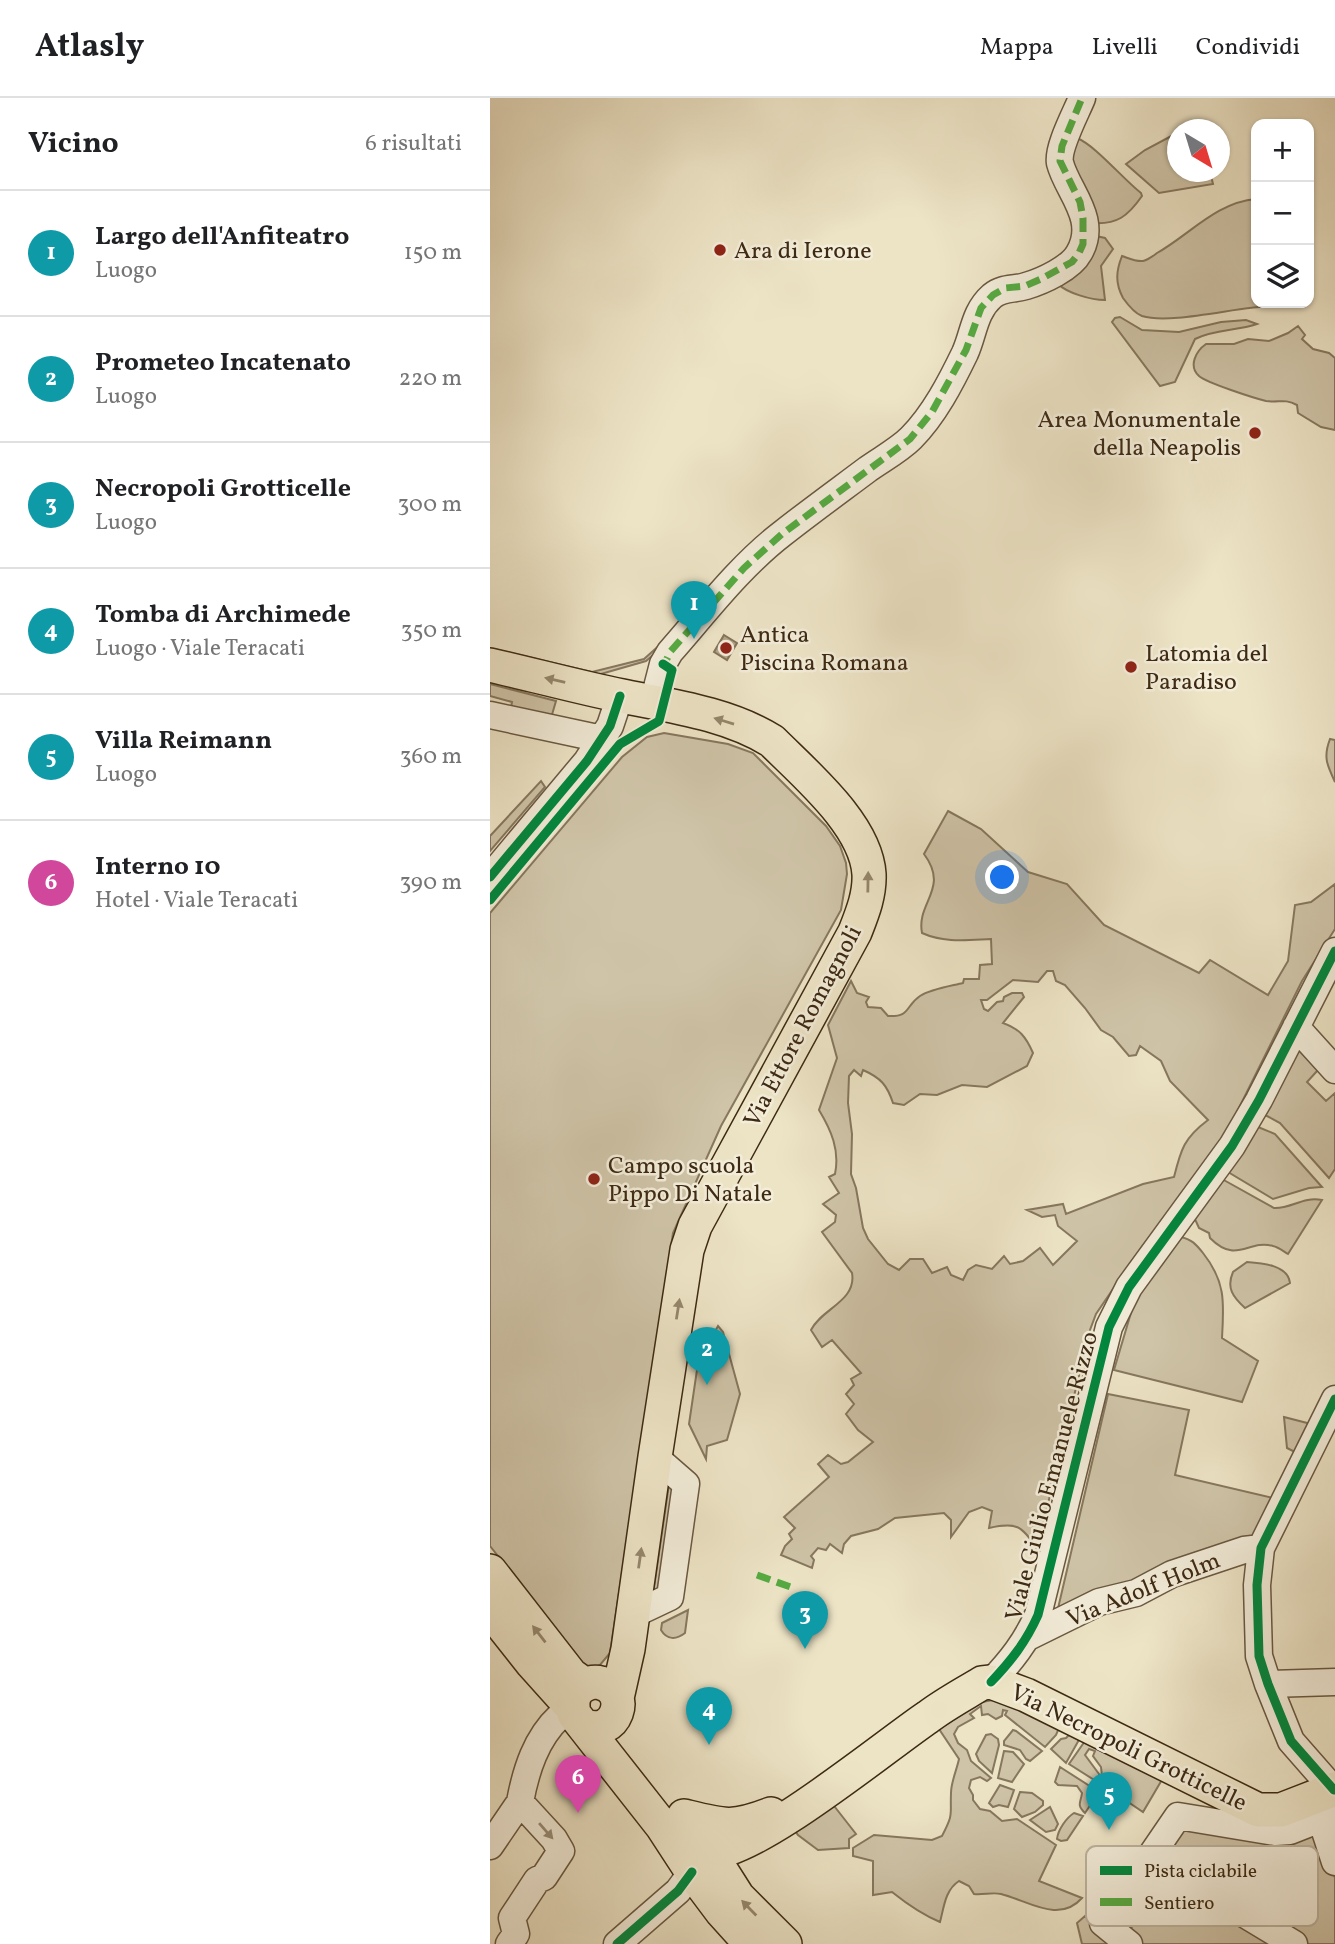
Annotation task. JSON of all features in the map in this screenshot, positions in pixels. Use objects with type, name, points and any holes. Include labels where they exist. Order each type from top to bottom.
[{"type":"main road","name":"Via Ettore Romagnoli","points":[[490,665],[748,728],[772,741],[832,804],[859,839],[867,858],[868,892],[855,932],[695,1226],[687,1250],[618,1704]]},
{"type":"main road","points":[[490,1571],[571,1675],[579,1708]]},
{"type":"main road","points":[[490,1610],[532,1663],[579,1708],[673,1821],[744,1825],[772,1814],[864,1752],[928,1717]]},
{"type":"main road","name":"Via Necropoli Grotticelle","points":[[928,1717],[982,1683],[991,1682],[1026,1695],[1258,1810],[1281,1810],[1329,1798]]},
{"type":"main road","points":[[579,1708],[601,1683],[611,1688],[618,1704],[622,1732],[629,1751],[708,1871],[751,1944]]},
{"type":"main road","points":[[708,1871],[928,1717]]},
{"type":"main road","points":[[708,1871],[785,1944]]},
{"type":"street","points":[[653,703],[663,664],[670,652],[744,568],[782,534],[910,439],[932,412],[966,350],[981,308],[993,295],[1005,288],[1026,286],[1041,279],[1072,262],[1079,253],[1083,244],[1080,202],[1060,161],[1062,146],[1082,98]]},
{"type":"street","points":[[490,877],[587,761],[610,726],[620,696]]},
{"type":"street","points":[[495,720],[602,740]]},
{"type":"street","name":"Viale Giulio Emanuele Rizzo","points":[[991,1682],[1012,1661],[1028,1637],[1038,1615],[1109,1327],[1115,1312],[1129,1287],[1232,1146],[1259,1100],[1335,951]]},
{"type":"street","points":[[1296,1027],[1335,1070]]},
{"type":"street","points":[[1335,1399],[1261,1548],[1257,1585],[1259,1656],[1291,1741],[1329,1798],[1324,1828],[1335,1863]]},
{"type":"street","name":"Via Adolf Holm","points":[[1028,1637],[1099,1602],[1136,1593],[1171,1574],[1244,1550],[1261,1548]]},
{"type":"street","points":[[1268,1684],[1335,1682]]},
{"type":"street","points":[[490,1846],[520,1802],[529,1764],[539,1744],[560,1716],[579,1708]]},
{"type":"street","points":[[1158,1846],[1178,1816],[1275,1832],[1290,1831],[1329,1798]]},
{"type":"street","points":[[509,1944],[516,1934],[512,1918],[537,1880],[544,1877],[561,1851],[554,1839],[520,1802]]},
{"type":"street","points":[[619,1944],[708,1871]]},
{"type":"street","points":[[1107,1926],[1129,1944]]},
{"type":"street","points":[[1264,1926],[1294,1944]]},
{"type":"shaded area","points":[[1077,138],[1092,148],[1141,193],[1137,203],[1121,218],[1092,223],[1066,150]]},
{"type":"shaded area","points":[[1167,138],[1167,182],[1213,184],[1159,193],[1126,164]]},
{"type":"shaded area","points":[[1251,200],[1252,308],[1187,317],[1155,318],[1142,316],[1129,306],[1120,293],[1118,282],[1122,256],[1138,261],[1147,260],[1204,220],[1242,201]]},
{"type":"shaded area","points":[[1096,236],[1105,238],[1113,249],[1101,266],[1105,300],[1080,295],[1058,284]]},
{"type":"shaded area","points":[[1120,317],[1142,330],[1179,332],[1221,322],[1246,320],[1257,324],[1210,333],[1195,339],[1175,382],[1160,386],[1112,322]]},
{"type":"shaded area","points":[[1298,326],[1305,335],[1302,339],[1313,349],[1329,353],[1335,358],[1335,430],[1321,427],[1298,413],[1297,405],[1252,397],[1199,376],[1194,368],[1199,351],[1206,344],[1234,344],[1248,339],[1269,341]]},
{"type":"shaded area","name":"Antica Piscina Romana","points":[[724,635],[737,643],[727,660],[714,652]]},
{"type":"shaded area","points":[[662,643],[664,646],[646,661],[594,676],[490,652],[490,648],[592,672],[644,659]]},
{"type":"shaded area","points":[[490,684],[556,701],[551,718],[511,708],[512,702],[490,696]]},
{"type":"shaded area","name":"Campo scuola Pippo Di Natale","points":[[664,733],[728,744],[753,753],[826,826],[840,846],[847,874],[841,910],[721,1126],[673,1233],[610,1653],[600,1665],[591,1669],[583,1663],[490,1546],[490,913],[622,757],[647,737]]},
{"type":"shaded area","points":[[1330,739],[1335,740],[1335,782],[1327,761]]},
{"type":"shaded area","points":[[541,781],[545,787],[490,851],[490,836]]},
{"type":"shaded area","points":[[948,811],[981,829],[1028,872],[1067,884],[1104,925],[1199,973],[1210,960],[1268,995],[1288,961],[1295,905],[1311,902],[1335,884],[1335,929],[1302,981],[1227,1132],[1096,1314],[1037,1549],[1018,1527],[1006,1525],[989,1528],[992,1511],[982,1507],[969,1512],[951,1537],[951,1520],[944,1513],[895,1518],[878,1529],[851,1536],[844,1544],[842,1553],[830,1544],[826,1550],[818,1548],[811,1556],[814,1560],[812,1568],[781,1555],[792,1539],[789,1534],[795,1528],[784,1517],[829,1477],[818,1464],[828,1455],[841,1464],[848,1462],[873,1442],[858,1430],[846,1414],[854,1404],[846,1394],[854,1385],[851,1379],[861,1373],[832,1340],[822,1347],[811,1330],[822,1316],[844,1298],[852,1283],[852,1273],[822,1232],[835,1222],[836,1215],[823,1204],[839,1193],[829,1177],[835,1174],[835,1148],[831,1133],[819,1110],[837,1058],[828,1025],[851,981],[857,993],[869,997],[866,1002],[868,1007],[881,1008],[888,1016],[895,1016],[904,1013],[915,1000],[925,994],[963,983],[964,979],[979,979],[980,965],[992,964],[991,939],[947,940],[922,933],[923,912],[934,877],[924,854]],"holes":[[[1047,971],[1053,971],[1056,981],[1065,985],[1101,1030],[1113,1037],[1129,1056],[1136,1055],[1140,1046],[1161,1061],[1170,1081],[1208,1120],[1185,1145],[1174,1177],[1143,1184],[1066,1214],[1063,1204],[1027,1210],[1042,1217],[1055,1215],[1058,1226],[1077,1241],[1053,1265],[1040,1248],[1023,1261],[1010,1264],[1004,1256],[992,1269],[976,1265],[968,1270],[963,1280],[951,1275],[947,1267],[932,1273],[923,1259],[910,1259],[899,1270],[888,1264],[868,1239],[863,1228],[851,1174],[849,1076],[854,1070],[861,1076],[863,1070],[869,1073],[879,1079],[893,1103],[904,1105],[920,1094],[937,1095],[962,1085],[987,1087],[1027,1066],[1033,1053],[1022,1034],[1003,1023],[1024,997],[1022,993],[1012,993],[1004,997],[1003,1001],[997,1002],[988,1011],[984,1009],[981,1000],[987,1000],[1013,980],[1038,982]]]},
{"type":"shaded area","points":[[1299,1050],[1318,1070],[1307,1082],[1326,1101],[1335,1093],[1335,1169],[1329,1178],[1280,1123],[1265,1115]]},
{"type":"shaded area","points":[[1258,1127],[1275,1134],[1322,1187],[1309,1188],[1273,1199],[1228,1172]]},
{"type":"shaded area","points":[[1222,1179],[1274,1208],[1315,1199],[1322,1200],[1288,1254],[1264,1245],[1228,1250],[1219,1246],[1210,1238],[1209,1233],[1199,1228],[1194,1217]]},
{"type":"shaded area","points":[[1181,1237],[1198,1247],[1211,1264],[1220,1283],[1223,1303],[1222,1338],[1258,1361],[1242,1402],[1114,1370],[1133,1306]]},
{"type":"shaded area","points":[[1247,1262],[1267,1264],[1279,1269],[1285,1272],[1290,1283],[1245,1308],[1234,1296],[1230,1283],[1233,1272]]},
{"type":"shaded area","points":[[718,1326],[723,1332],[740,1394],[727,1440],[707,1446],[706,1459],[689,1424],[698,1363]]},
{"type":"shaded area","points":[[1108,1394],[1189,1410],[1175,1475],[1277,1499],[1252,1539],[1056,1617]]},
{"type":"shaded area","points":[[1284,1417],[1311,1424],[1299,1454],[1287,1448]]},
{"type":"shaded area","points":[[669,1484],[673,1487],[658,1598],[652,1601]]},
{"type":"shaded area","points":[[688,1610],[685,1633],[672,1638],[666,1636],[661,1630],[662,1623]]},
{"type":"shaded area","points":[[993,1700],[1006,1703],[1059,1728],[1045,1747],[1005,1715],[1007,1711],[1003,1710],[1002,1716],[996,1719],[988,1714],[982,1715],[981,1706],[970,1714],[974,1718],[958,1727],[954,1734],[958,1743],[967,1750],[971,1761],[991,1778],[987,1781],[980,1777],[971,1780],[969,1788],[973,1800],[980,1809],[990,1811],[1002,1821],[1017,1819],[1056,1845],[1039,1881],[1082,1898],[1073,1906],[1054,1910],[1001,1894],[974,1894],[969,1886],[959,1881],[948,1894],[940,1922],[915,1909],[892,1892],[873,1895],[873,1861],[853,1856],[853,1848],[874,1835],[932,1840],[942,1836],[950,1818],[951,1789],[959,1759],[939,1729],[982,1702]]},
{"type":"shaded area","points":[[1013,1730],[1042,1751],[1030,1761],[1020,1750],[1004,1745]]},
{"type":"shaded area","points":[[991,1734],[998,1739],[999,1745],[992,1773],[979,1761],[976,1754],[986,1735]]},
{"type":"shaded area","points":[[1070,1734],[1080,1738],[1066,1763],[1051,1749]]},
{"type":"shaded area","points":[[1085,1741],[1163,1778],[1143,1812],[1103,1785],[1101,1767],[1093,1756],[1095,1751],[1089,1749],[1085,1755],[1099,1774],[1099,1783],[1069,1764]]},
{"type":"shaded area","points":[[1004,1751],[1013,1752],[1024,1764],[1012,1782],[998,1778]]},
{"type":"shaded area","points":[[1060,1767],[1099,1792],[1085,1813],[1080,1805],[1082,1793],[1077,1786],[1058,1785],[1055,1782]]},
{"type":"shaded area","points":[[1000,1785],[1014,1790],[1008,1807],[993,1807],[989,1803]]},
{"type":"shaded area","points":[[1020,1792],[1032,1793],[1043,1801],[1043,1805],[1035,1812],[1022,1817],[1014,1809]]},
{"type":"shaded area","points":[[831,1802],[856,1834],[849,1839],[849,1848],[818,1850],[793,1828]]},
{"type":"shaded area","points":[[1050,1807],[1058,1824],[1055,1830],[1046,1832],[1030,1820]]},
{"type":"shaded area","points":[[1074,1813],[1083,1816],[1067,1840],[1057,1839],[1063,1824]]},
{"type":"shaded area","points":[[1180,1824],[1317,1827],[1335,1878],[1335,1944],[1304,1944],[1274,1926],[1318,1926],[1318,1846],[1165,1846]]},
{"type":"shaded area","points":[[1085,1916],[1086,1926],[1098,1926],[1121,1944],[1082,1944],[1077,1923]]},
{"type":"shaded area","points":[[1112,1926],[1125,1926],[1121,1932]]},
{"type":"shaded area","points":[[1132,1926],[1253,1926],[1284,1944],[1137,1944],[1126,1936]]},
{"type":"marked path","points":[[662,670],[670,652],[744,568],[782,534],[910,439],[932,412],[966,350],[981,308],[993,295],[1005,288],[1025,286],[1041,279],[1072,262],[1079,253],[1083,244],[1080,202],[1060,161],[1062,146],[1082,98]]},
{"type":"marked path","points":[[757,1575],[796,1589]]},
{"type":"cycle path","points":[[490,900],[620,744],[659,721],[672,670],[663,664]]},
{"type":"cycle path","points":[[490,877],[587,761],[610,726],[620,696]]},
{"type":"cycle path","points":[[991,1682],[1018,1651],[1038,1615],[1109,1327],[1129,1287],[1232,1146],[1259,1100],[1335,951]]},
{"type":"cycle path","points":[[1334,1790],[1291,1741],[1268,1684],[1259,1656],[1257,1585],[1261,1548],[1335,1399]]},
{"type":"cycle path","points":[[617,1944],[678,1891],[692,1872]]},
{"type":"place","name":"Ara di Ierone","points":[[720,250]]},
{"type":"place","name":"Area Monumentale della Neapolis","points":[[1255,433]]},
{"type":"place","name":"Largo dell'Anfiteatro","points":[[694,639]]},
{"type":"place","name":"Antica Piscina Romana","points":[[726,648]]},
{"type":"place","name":"Latomia del Paradiso","points":[[1131,667]]},
{"type":"place","name":"Campo scuola Pippo Di Natale","points":[[594,1179]]},
{"type":"place","name":"Prometeo Incatenato","points":[[707,1385]]},
{"type":"place","name":"Necropoli Grotticelle","points":[[805,1649]]},
{"type":"place","name":"Tomba di Archimede","points":[[709,1745]]},
{"type":"place","name":"Interno 10","points":[[578,1813]]},
{"type":"place","name":"Villa Reimann","points":[[1109,1830]]}]
